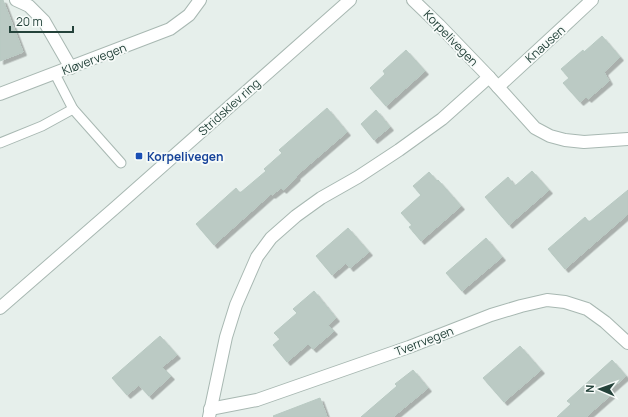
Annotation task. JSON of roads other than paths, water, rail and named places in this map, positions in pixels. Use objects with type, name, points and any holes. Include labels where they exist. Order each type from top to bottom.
[{"type":"street","points":[[16,0],[29,6],[44,22],[71,68]]},
{"type":"street","name":"Kløvervegen","points":[[0,94],[170,29],[189,15],[200,0]]},
{"type":"street","name":"Stridsklev ring","points":[[0,308],[116,208],[350,0]]},
{"type":"street","name":"Korpelivegen","points":[[413,0],[489,77],[535,128],[550,136],[565,140],[584,142],[628,139]]},
{"type":"street","name":"Knausen","points":[[498,87],[592,0]]},
{"type":"street","points":[[209,413],[226,337],[236,305],[257,257],[271,238],[296,216],[321,198],[358,177],[442,119],[489,77]]},
{"type":"street","name":"Tverrvegen","points":[[209,413],[257,400],[409,347],[491,315],[547,300],[565,302],[587,309],[605,322],[628,343]]},
{"type":"lane","points":[[55,74],[73,109],[121,163]]},
{"type":"lane","points":[[0,143],[42,126],[73,109]]},
{"type":"place","name":"Korpelivegen","points":[[139,156]]}]
